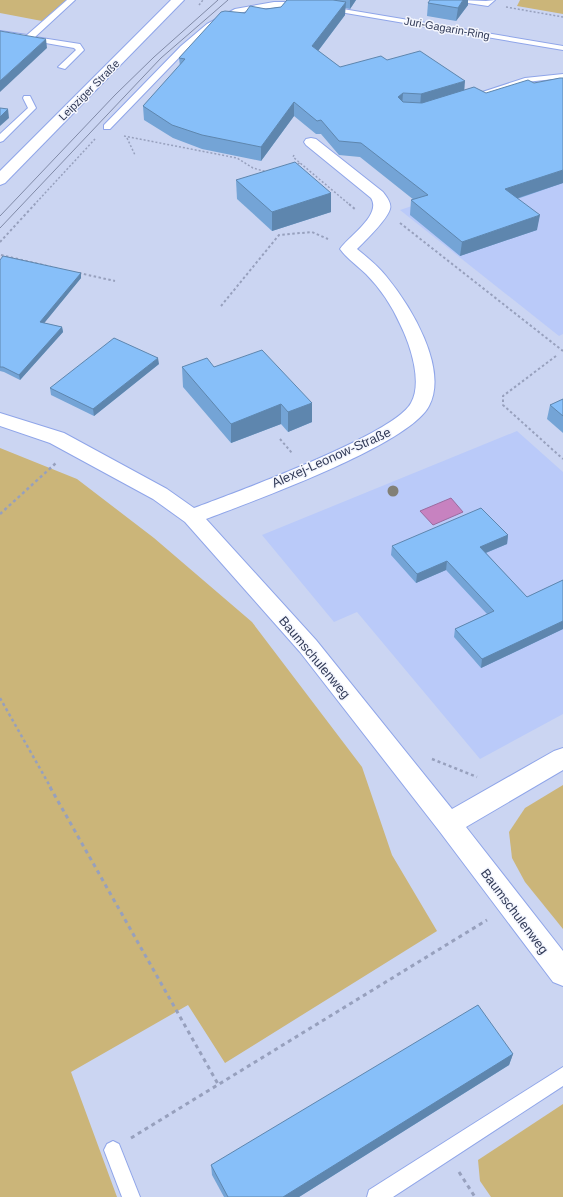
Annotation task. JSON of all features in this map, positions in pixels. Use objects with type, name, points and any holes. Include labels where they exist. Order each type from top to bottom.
[{"type":"street","name":"Leipziger Straße","points":[[0,180],[178,0]]},
{"type":"street","points":[[312,143],[377,194],[382,203],[382,209],[367,230],[348,249]]},
{"type":"street","name":"Alexej-Leonow-Straße","points":[[192,517],[363,446],[403,424],[420,406],[425,381],[422,357],[402,312],[383,282],[348,249]]},
{"type":"street","name":"Baumschulenweg","points":[[0,419],[57,438],[160,494],[192,517],[308,646],[449,824],[563,974]]},
{"type":"street","points":[[449,824],[563,758]]},
{"type":"lane","points":[[29,38],[71,0]]},
{"type":"lane","points":[[331,8],[339,0]]},
{"type":"lane","points":[[461,0],[489,2]]},
{"type":"lane","points":[[107,127],[190,42],[211,24],[230,14],[247,9],[288,4],[308,5]]},
{"type":"lane","name":"Juri-Gagarin-Ring","points":[[319,7],[563,48]]},
{"type":"lane","points":[[0,33],[77,46],[80,50],[62,66]]},
{"type":"lane","points":[[457,101],[525,80],[563,76]]},
{"type":"lane","points":[[0,139],[32,108],[27,98]]},
{"type":"lane","points":[[376,1197],[563,1076]]},
{"type":"lane","points":[[113,1150],[131,1197]]},
{"type":"path","points":[[489,2],[563,17]]},
{"type":"path","points":[[0,242],[86,147],[107,127],[127,137],[237,158],[253,168],[270,173]]},
{"type":"path","points":[[124,133],[135,156]]},
{"type":"path","points":[[312,143],[298,149],[292,157],[358,211]]},
{"type":"path","points":[[292,166],[300,163]]},
{"type":"path","points":[[382,209],[563,351]]},
{"type":"path","points":[[221,306],[279,235],[312,232],[348,249]]},
{"type":"path","points":[[0,251],[0,256],[62,269]]},
{"type":"path","points":[[77,272],[115,281]]},
{"type":"path","points":[[556,356],[503,396],[502,402],[503,406],[563,460]]},
{"type":"path","points":[[0,514],[74,448]]},
{"type":"path","points":[[0,698],[218,1084]]},
{"type":"path","points":[[429,758],[479,778]]},
{"type":"path","points":[[113,1150],[511,905]]},
{"type":"path","points":[[446,1152],[475,1197]]},
{"type":"shaded area","points":[[0,0],[66,0],[42,21],[0,13]]},
{"type":"shaded area","points":[[520,0],[563,0],[563,14],[517,6]]},
{"type":"shaded area","points":[[563,155],[563,334],[559,336],[400,210]]},
{"type":"shaded area","points":[[517,431],[563,472],[563,714],[480,759],[357,612],[334,622],[262,535]]},
{"type":"shaded area","points":[[0,448],[77,479],[154,538],[252,622],[362,767],[392,855],[437,931],[225,1063],[188,1005],[71,1072],[117,1197],[0,1197]]},
{"type":"shaded area","points":[[451,498],[463,512],[433,525],[420,511]]},
{"type":"shaded area","points":[[563,785],[563,929],[525,882],[512,858],[509,832],[525,808]]},
{"type":"shaded area","points":[[563,1104],[563,1197],[491,1197],[480,1181],[478,1160]]},
{"type":"building","points":[[287,0],[333,0],[346,2],[312,46],[340,67],[381,56],[387,60],[420,51],[465,81],[421,94],[403,93],[398,97],[403,102],[422,103],[474,87],[486,93],[528,80],[534,83],[563,78],[563,170],[505,189],[540,215],[462,242],[411,200],[428,195],[361,143],[339,141],[321,120],[317,121],[294,102],[261,147],[202,135],[172,125],[143,106],[185,59],[179,58],[221,12],[245,13],[250,6],[266,9],[281,7]]},
{"type":"building","points":[[430,0],[463,0],[458,8],[428,3]]},
{"type":"building","points":[[0,31],[46,39],[0,81]]},
{"type":"building","points":[[0,108],[8,109],[0,117]]},
{"type":"building","points":[[295,162],[331,193],[272,212],[236,180]]},
{"type":"building","points":[[3,256],[81,273],[40,322],[62,327],[19,375],[0,367],[0,260]]},
{"type":"building","points":[[114,338],[158,358],[93,409],[50,388]]},
{"type":"building","points":[[262,350],[312,403],[288,412],[281,404],[231,424],[182,367],[207,358],[214,367]]},
{"type":"building","points":[[563,399],[563,416],[550,405]]},
{"type":"building","points":[[481,508],[508,535],[480,547],[527,597],[563,580],[563,621],[482,659],[455,629],[494,611],[447,561],[417,574],[392,546]]},
{"type":"building","points":[[478,1005],[513,1054],[283,1197],[228,1197],[211,1165]]},
{"type":"tram line","points":[[0,216],[115,95],[154,57],[218,0]]},
{"type":"tram line","points":[[0,228],[161,58],[228,0]]}]
